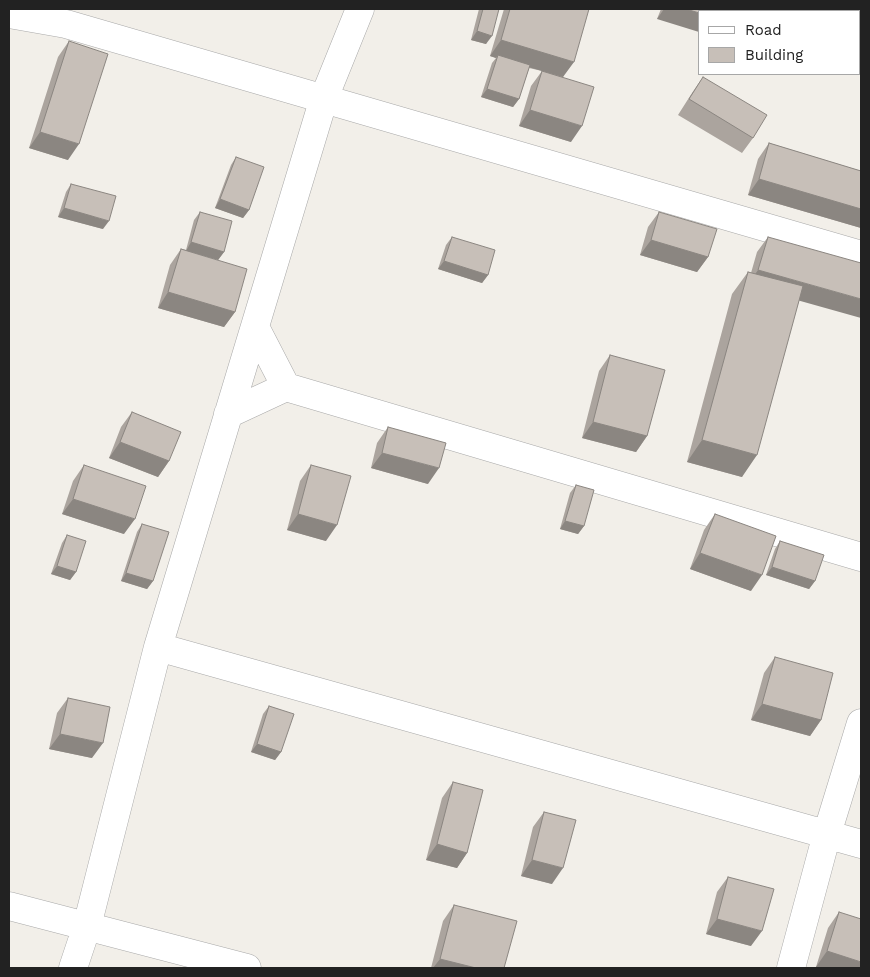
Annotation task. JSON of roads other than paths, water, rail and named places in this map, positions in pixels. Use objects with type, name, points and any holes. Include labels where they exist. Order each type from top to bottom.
[{"type":"street","points":[[73,968],[87,926],[158,647],[324,98],[360,9]]},
{"type":"street","points":[[9,14],[66,24],[861,255]]},
{"type":"street","points":[[254,327],[286,388]]},
{"type":"street","points":[[228,414],[286,388],[861,557]]},
{"type":"street","points":[[158,647],[861,844]]},
{"type":"street","points":[[791,968],[861,723]]},
{"type":"street","points":[[9,906],[247,968]]}]
